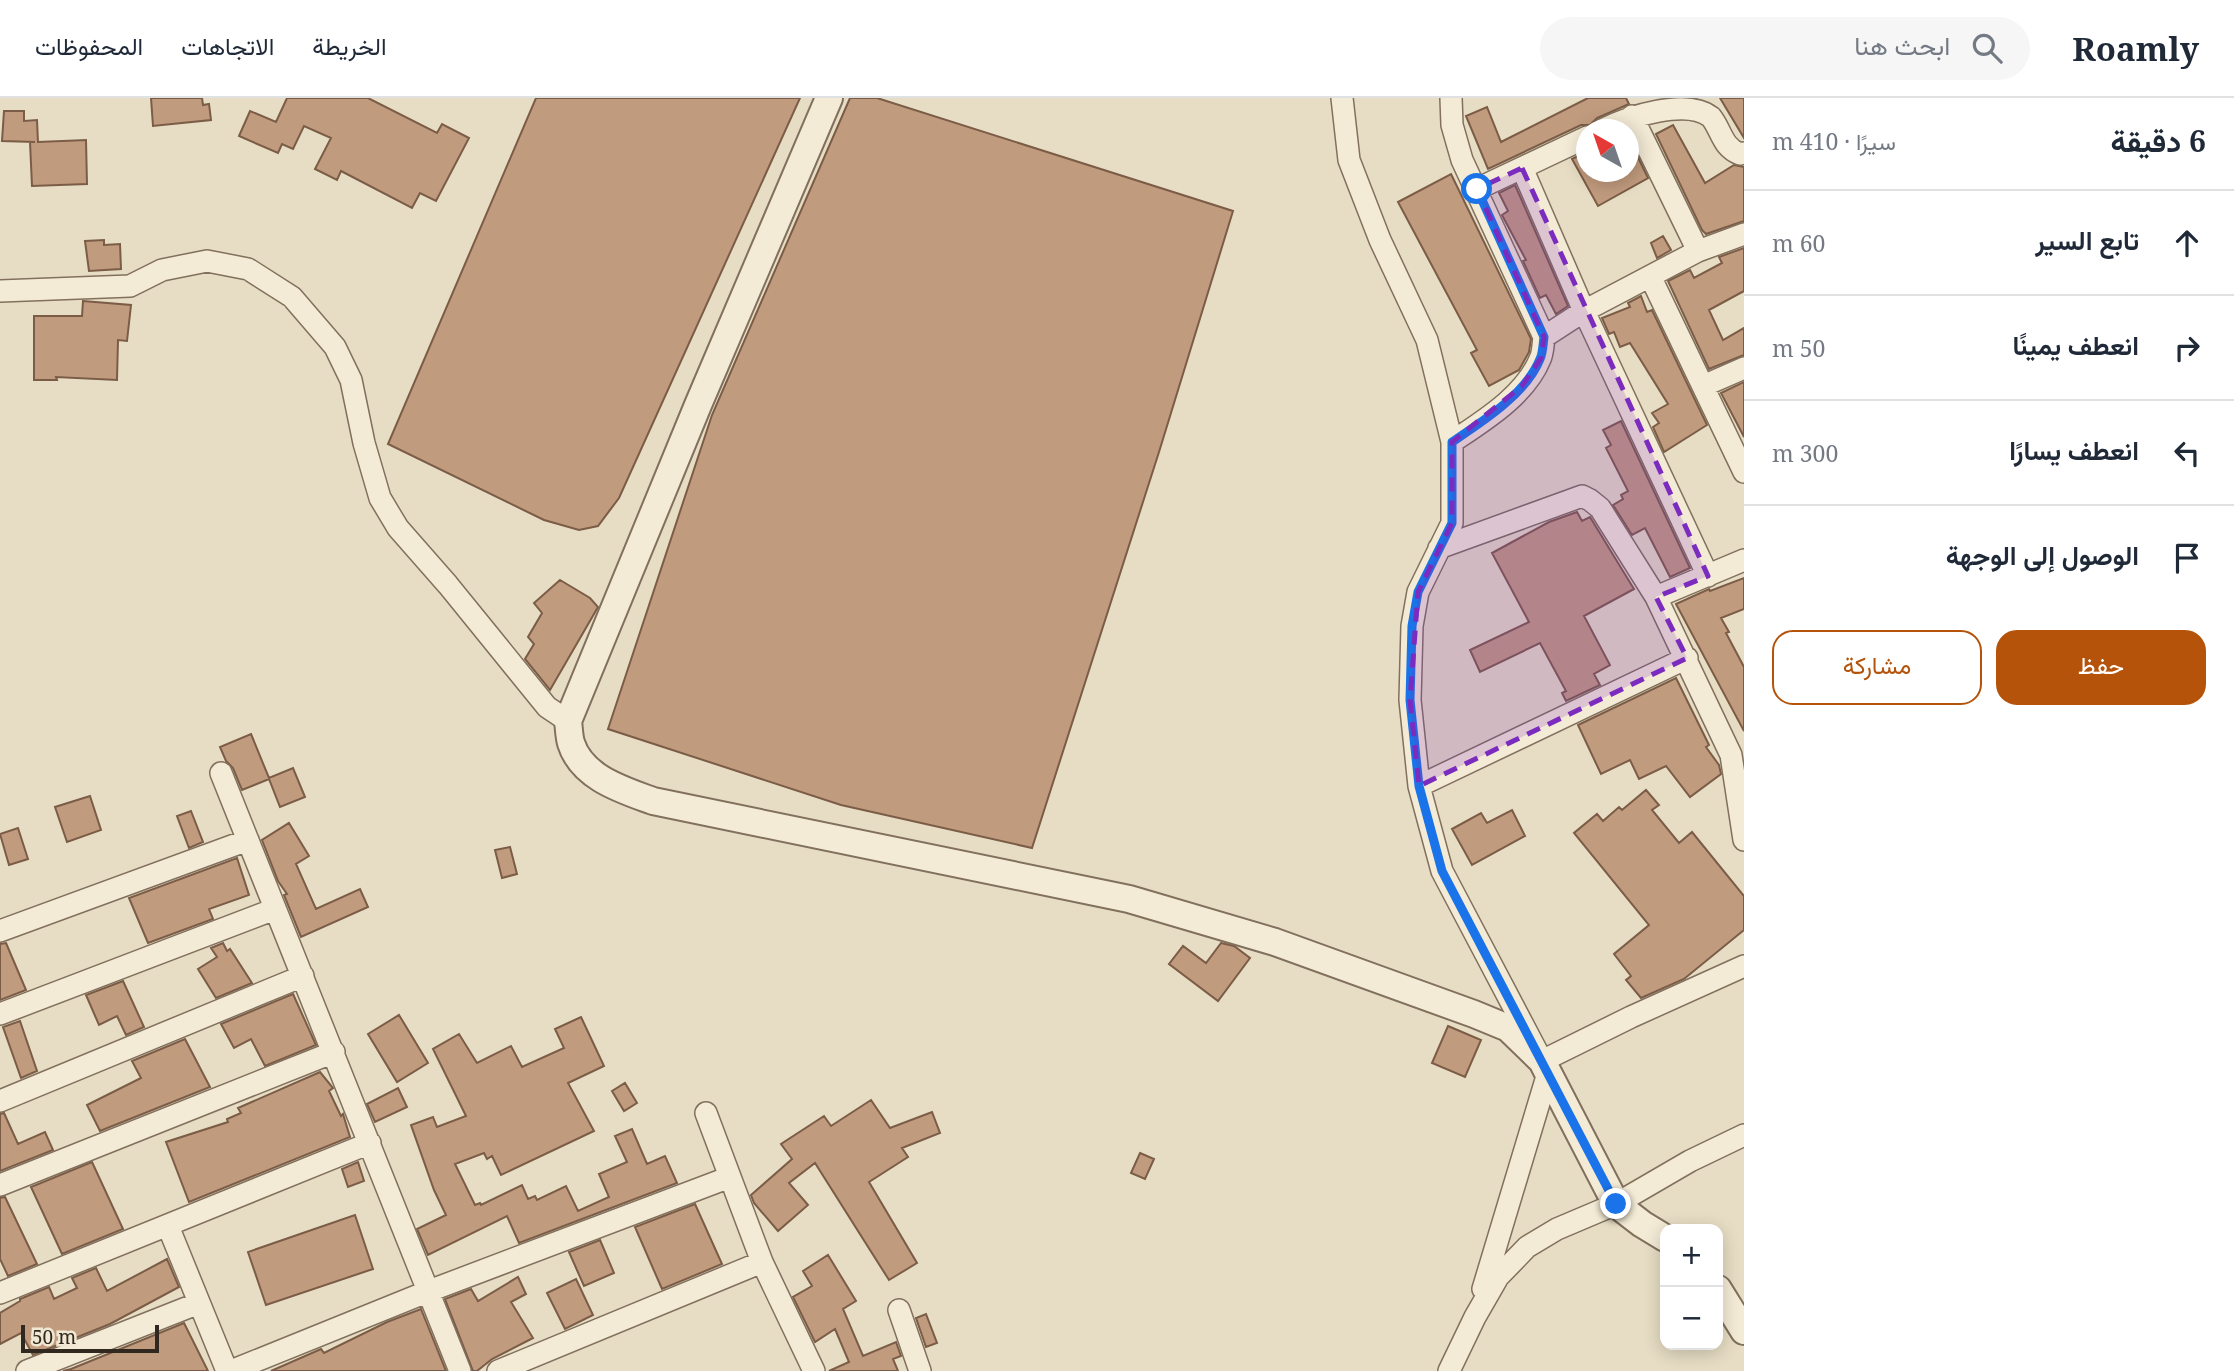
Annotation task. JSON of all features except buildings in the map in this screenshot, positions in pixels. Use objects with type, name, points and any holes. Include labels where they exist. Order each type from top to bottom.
[{"type":"street","points":[[829,98],[698,405],[568,721],[571,743],[580,760],[598,777],[617,788],[653,801],[1142,903],[1275,942],[1474,1013],[1508,1028],[1545,1067]]},
{"type":"street","points":[[1342,98],[1349,160],[1380,240],[1427,340],[1452,442],[1452,523],[1418,592],[1412,626],[1410,700],[1419,786],[1442,871],[1616,1204],[1660,1235]]},
{"type":"street","points":[[1451,98],[1452,125],[1462,160],[1544,337],[1541,358],[1522,386],[1489,417],[1452,442]]},
{"type":"street","points":[[1622,119],[1643,108],[1670,102],[1702,103],[1727,145],[1733,152],[1744,153]]},
{"type":"street","points":[[1643,108],[1698,251]]},
{"type":"street","points":[[1477,189],[1576,142]]},
{"type":"street","points":[[1522,167],[1584,311],[1708,576]]},
{"type":"street","points":[[1544,337],[1584,311],[1698,251],[1744,234]]},
{"type":"street","points":[[0,291],[130,286],[162,270],[207,261],[248,269],[292,297],[335,347],[351,380],[364,443],[380,498],[398,528],[547,707],[568,721]]},
{"type":"street","points":[[1651,278],[1744,472]]},
{"type":"street","points":[[1703,386],[1744,368]]},
{"type":"street","points":[[1439,548],[1582,496],[1600,508],[1656,597],[1731,755],[1740,786],[1744,840]]},
{"type":"street","points":[[1656,597],[1744,560]]},
{"type":"street","points":[[1419,786],[1686,658]]},
{"type":"street","points":[[221,773],[460,1371]]},
{"type":"street","points":[[0,931],[248,840]]},
{"type":"street","points":[[0,1014],[275,909]]},
{"type":"street","points":[[1475,1317],[1545,1067],[1631,1017],[1744,966]]},
{"type":"street","points":[[0,1101],[303,976]]},
{"type":"street","points":[[0,1185],[334,1052]]},
{"type":"street","points":[[706,1113],[762,1262],[814,1371]]},
{"type":"street","points":[[1449,1371],[1498,1277],[1527,1247],[1557,1229],[1616,1204],[1690,1161],[1744,1135]]},
{"type":"street","points":[[0,1293],[370,1143]]},
{"type":"street","points":[[168,1226],[229,1371],[429,1291],[730,1177]]},
{"type":"street","points":[[498,1371],[762,1262]]},
{"type":"street","points":[[1723,1297],[1744,1331]]},
{"type":"street","points":[[27,1371],[199,1303]]},
{"type":"street","points":[[899,1310],[920,1371]]},
{"type":"highlighted area","points":[[1522,168],[1708,576],[1656,597],[1687,658],[1419,786],[1410,700],[1418,592],[1452,523],[1452,442],[1522,386],[1541,358],[1544,337],[1477,189]]},
{"type":"route","points":[[1477,189],[1544,337],[1541,358],[1522,386],[1489,417],[1452,442],[1452,523],[1418,592],[1412,626],[1410,700],[1419,786],[1442,871],[1616,1204]]}]
